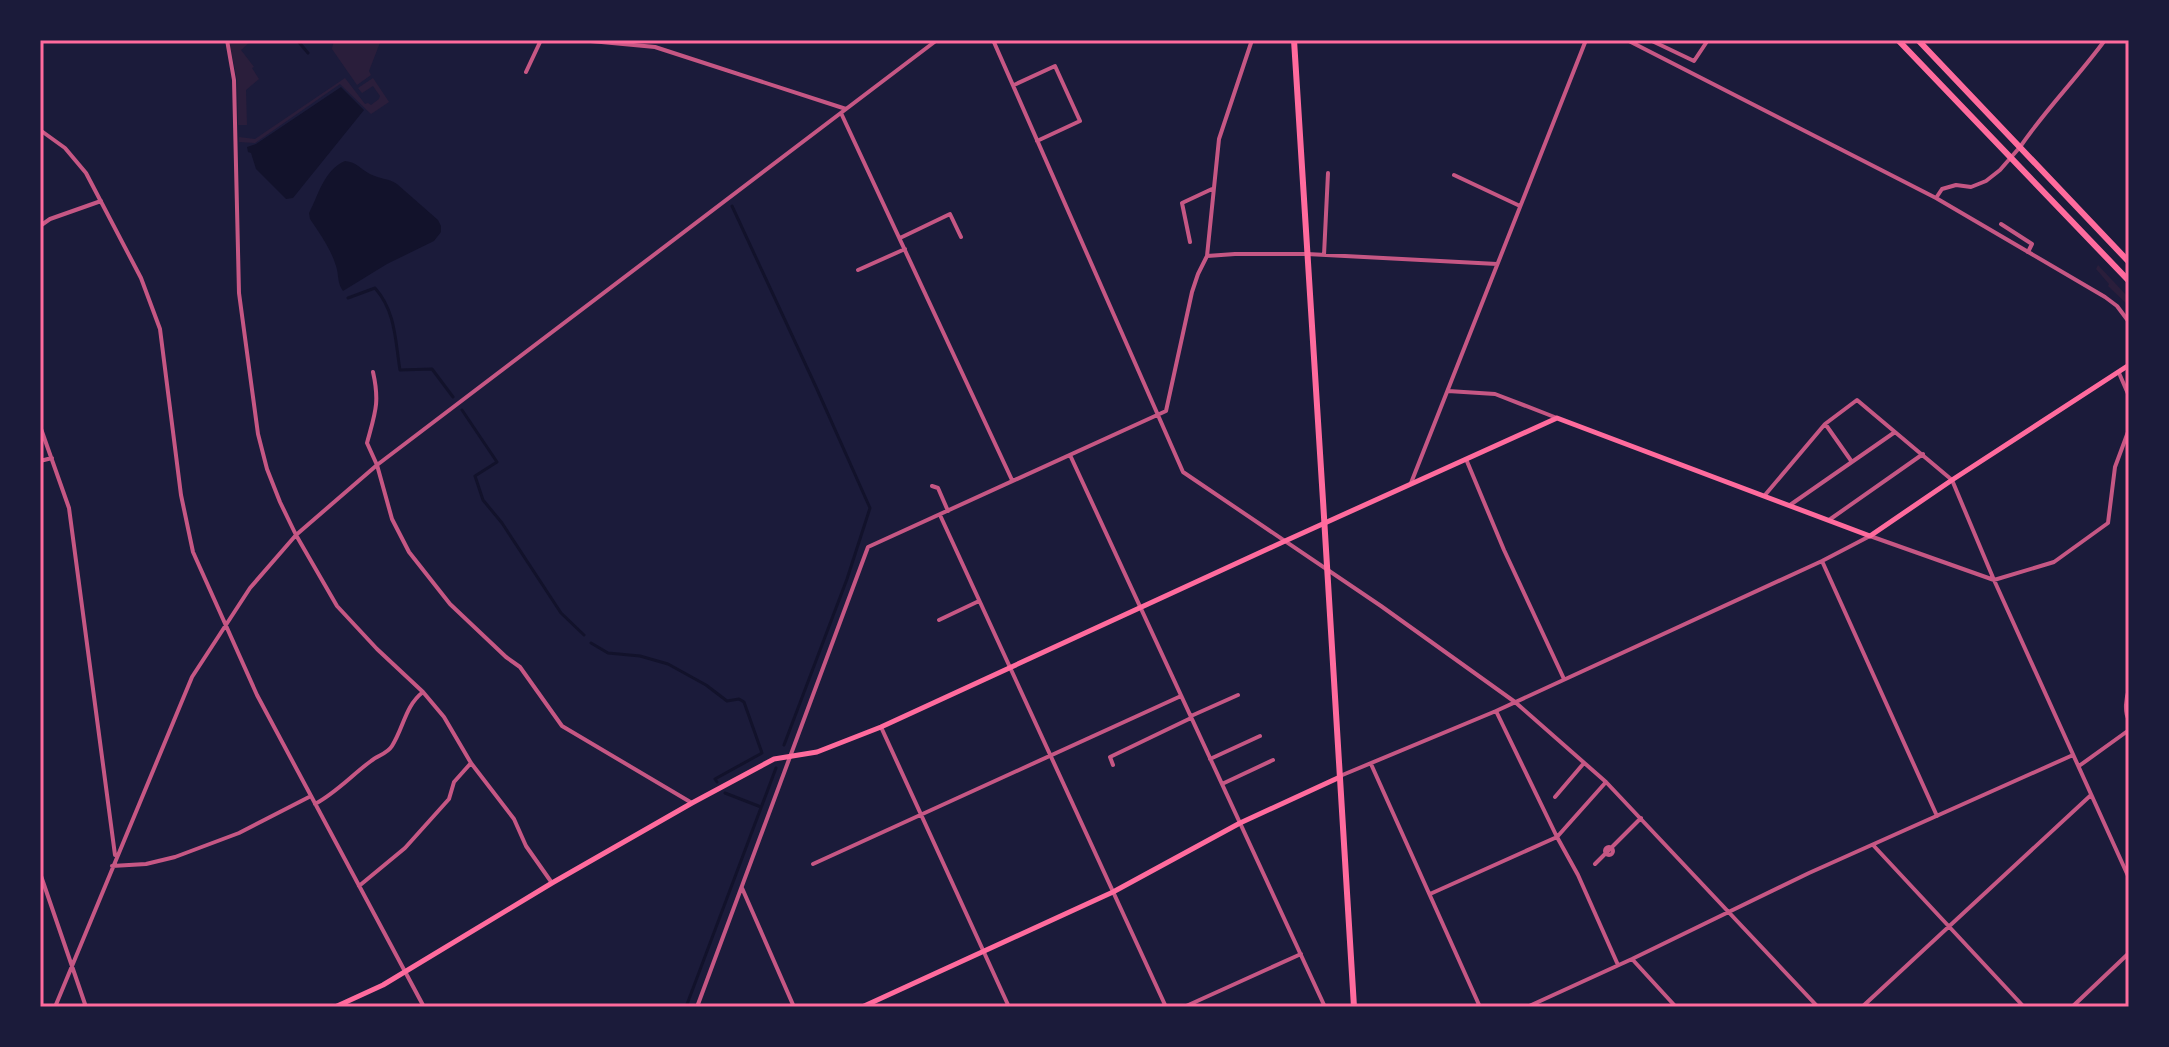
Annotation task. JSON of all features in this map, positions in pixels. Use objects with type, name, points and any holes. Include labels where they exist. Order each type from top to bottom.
[{"type":"main road","points":[[1294,40],[1354,1007]]},
{"type":"main road","points":[[1898,40],[2129,281]]},
{"type":"main road","points":[[1918,40],[2128,258]]},
{"type":"main road","points":[[335,1007],[383,985],[552,883],[774,759],[817,752],[881,727],[1557,418],[1870,536],[2129,365]]},
{"type":"main road","points":[[862,1007],[1113,892],[1240,823],[1340,776]]},
{"type":"street","points":[[227,40],[234,80],[239,293],[251,391],[267,469],[296,535],[337,606],[444,717],[471,763],[514,819],[526,846],[552,883]]},
{"type":"street","points":[[526,72],[541,40]]},
{"type":"street","points":[[580,40],[655,47],[844,110],[1012,480]]},
{"type":"street","points":[[55,1007],[192,677],[250,588],[296,535],[377,465],[937,40]]},
{"type":"street","points":[[993,40],[1183,472],[1515,702],[1606,782],[1818,1007]]},
{"type":"street","points":[[697,1007],[868,547],[1166,411],[1192,292],[1207,256],[1219,139],[1252,40]]},
{"type":"street","points":[[1410,486],[1586,40]]},
{"type":"street","points":[[1628,40],[1936,198],[2105,297],[2117,306],[2129,322]]},
{"type":"street","points":[[1650,40],[1694,61],[1708,40]]},
{"type":"street","points":[[1936,198],[1942,189],[1956,185],[1971,187],[1986,181],[2011,159],[2047,109],[2090,62],[2105,40]]},
{"type":"street","points":[[1013,85],[1055,66],[1080,121],[1037,141]]},
{"type":"street","points":[[40,130],[65,148],[86,173],[141,278],[160,329],[181,495],[193,552],[257,695],[424,1007]]},
{"type":"street","points":[[1324,255],[1328,173]]},
{"type":"street","points":[[1454,175],[1520,206]]},
{"type":"street","points":[[1190,242],[1182,203],[1213,188]]},
{"type":"street","points":[[40,226],[50,219],[101,201]]},
{"type":"street","points":[[900,238],[950,214],[961,237]]},
{"type":"street","points":[[2001,224],[2032,244],[2028,252]]},
{"type":"street","points":[[858,270],[905,249]]},
{"type":"street","points":[[1207,256],[1307,254],[1497,264]]},
{"type":"street","points":[[2116,267],[2128,258]]},
{"type":"street","points":[[373,372],[378,404],[367,443],[377,465],[392,519],[409,552],[450,604],[520,667],[562,726],[692,803]]},
{"type":"street","points":[[2118,372],[2129,396]]},
{"type":"street","points":[[1448,391],[1495,394],[1557,418]]},
{"type":"street","points":[[1764,496],[1825,424],[1857,400],[1952,480],[2129,878]]},
{"type":"street","points":[[1340,776],[1496,711],[1870,536],[1994,580],[2054,562],[2108,523],[2115,467],[2129,422]]},
{"type":"street","points":[[1825,424],[1852,462]]},
{"type":"street","points":[[40,426],[69,508],[115,858]]},
{"type":"street","points":[[1790,505],[1895,432]]},
{"type":"street","points":[[1829,520],[1923,454]]},
{"type":"street","points":[[1070,455],[1325,1007]]},
{"type":"street","points":[[40,461],[52,458]]},
{"type":"street","points":[[1466,459],[1564,679]]},
{"type":"street","points":[[932,486],[938,488],[948,511]]},
{"type":"street","points":[[940,515],[1166,1007]]},
{"type":"street","points":[[1822,561],[1937,816]]},
{"type":"street","points":[[939,620],[979,601]]},
{"type":"street","points":[[2129,689],[2126,696],[2129,720]]},
{"type":"street","points":[[315,804],[373,759],[387,752],[398,735],[409,707],[423,692]]},
{"type":"street","points":[[1113,765],[1110,757],[1238,695]]},
{"type":"street","points":[[813,864],[1181,696]]},
{"type":"street","points":[[1496,711],[1578,875],[1618,965]]},
{"type":"street","points":[[881,727],[1009,1007]]},
{"type":"street","points":[[2079,766],[2129,730]]},
{"type":"street","points":[[1210,759],[1260,736]]},
{"type":"street","points":[[1527,1007],[1809,873],[2073,755]]},
{"type":"street","points":[[1222,784],[1273,760]]},
{"type":"street","points":[[1555,797],[1584,762]]},
{"type":"street","points":[[359,886],[405,848],[449,799],[454,782],[471,763]]},
{"type":"street","points":[[1371,764],[1480,1007]]},
{"type":"street","points":[[1430,894],[1557,837],[1606,782]]},
{"type":"street","points":[[1862,1007],[2091,795]]},
{"type":"street","points":[[112,866],[146,864],[175,857],[239,833],[311,796]]},
{"type":"street","points":[[1595,864],[1641,818]]},
{"type":"street","points":[[1873,845],[2024,1007]]},
{"type":"street","points":[[40,873],[86,1007]]},
{"type":"street","points":[[742,888],[794,1007]]},
{"type":"street","points":[[2072,1007],[2129,953]]},
{"type":"street","points":[[1184,1007],[1301,954]]},
{"type":"street","points":[[1632,959],[1676,1007]]},
{"type":"shaded area","points":[[229,40],[250,42],[241,50],[259,79],[246,90],[247,125],[238,125],[237,80]]},
{"type":"shaded area","points":[[334,40],[381,40],[369,71],[371,75],[357,85],[332,49]]},
{"type":"shaded area","points":[[345,78],[365,104],[371,105],[380,96],[373,86],[362,93],[358,88],[373,78],[389,102],[371,114],[340,84],[255,143],[239,142],[239,137],[255,139]]},
{"type":"shaded area","points":[[341,87],[364,110],[293,198],[286,199],[256,169],[247,147]]},
{"type":"shaded area","points":[[345,161],[397,184],[438,220],[441,232],[434,241],[387,264],[343,291],[331,254],[309,213],[327,176]]},
{"type":"shaded area","points":[[2098,265],[2129,298],[2129,306],[2108,286],[2096,269]]},
{"type":"waterway","points":[[297,40],[308,53]]},
{"type":"waterway","points":[[732,206],[870,508],[847,579],[784,745]]},
{"type":"waterway","points":[[348,298],[375,288],[391,317],[400,370],[432,369],[453,397]]},
{"type":"waterway","points":[[462,410],[497,462],[475,476],[483,500],[502,523],[561,613],[584,635]]},
{"type":"waterway","points":[[591,643],[608,653],[640,656],[668,664],[727,701],[739,699],[744,702],[762,753],[715,779],[717,782]]},
{"type":"waterway","points":[[686,1007],[776,768]]},
{"type":"waterway","points":[[725,793],[761,807]]}]
